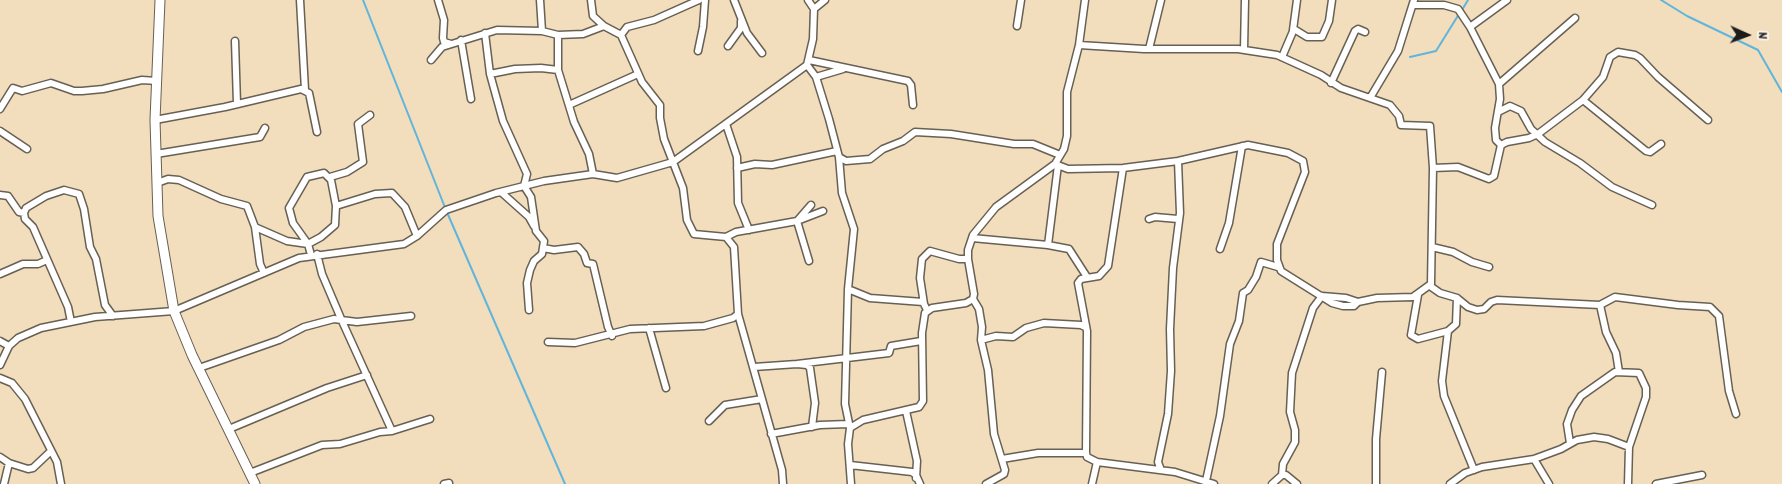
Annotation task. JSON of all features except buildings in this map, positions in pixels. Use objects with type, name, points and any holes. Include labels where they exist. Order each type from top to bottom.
[{"type":"street","points":[[160,0],[155,120],[158,216],[174,311],[199,368],[255,484]]},
{"type":"street","points":[[300,0],[305,90],[312,104],[317,132]]},
{"type":"street","points":[[438,0],[444,20],[444,42],[450,44]]},
{"type":"street","points":[[540,0],[542,31]]},
{"type":"street","points":[[591,0],[593,16],[604,26],[621,35],[638,74],[660,105],[664,139],[683,188],[687,220],[691,232],[699,236],[726,237],[749,230],[797,221],[822,211]]},
{"type":"street","points":[[621,35],[627,27],[654,20],[699,0]]},
{"type":"street","points":[[698,51],[703,27],[705,0]]},
{"type":"street","points":[[734,0],[747,33],[762,53]]},
{"type":"street","points":[[808,0],[814,9],[808,62],[816,77],[838,154],[842,193],[854,229],[848,289],[845,404],[849,426],[848,444],[851,484]]},
{"type":"street","points":[[814,9],[825,0]]},
{"type":"street","points":[[1017,26],[1021,0]]},
{"type":"street","points":[[1048,245],[1057,164],[1067,136],[1068,92],[1079,45],[1085,0]]},
{"type":"street","points":[[1149,49],[1161,0]]},
{"type":"street","points":[[1244,50],[1246,0]]},
{"type":"street","points":[[1282,57],[1293,30],[1298,0]]},
{"type":"street","points":[[1293,30],[1296,29],[1308,38],[1322,37],[1329,21],[1332,0]]},
{"type":"street","points":[[1470,27],[1507,0]]},
{"type":"street","points":[[1370,98],[1398,51],[1414,2],[1444,5],[1458,9],[1470,27],[1499,84],[1496,140],[1501,145]]},
{"type":"street","points":[[728,46],[741,28],[741,18]]},
{"type":"street","points":[[1499,84],[1575,18]]},
{"type":"street","points":[[431,60],[442,47],[497,30],[542,31],[558,35],[583,34],[604,26]]},
{"type":"street","points":[[1332,83],[1355,31],[1358,29],[1365,32]]},
{"type":"street","points":[[485,33],[490,74],[504,121],[527,174],[524,186],[531,197],[536,231],[544,241],[542,254],[534,261],[527,283],[529,310]]},
{"type":"street","points":[[558,35],[558,70],[577,130],[589,154],[593,174]]},
{"type":"street","points":[[461,40],[471,99]]},
{"type":"street","points":[[235,41],[237,104]]},
{"type":"street","points":[[1079,45],[1266,52],[1282,57],[1366,98],[1390,106],[1399,116],[1401,125],[1428,125],[1431,128],[1433,168],[1430,286]]},
{"type":"street","points":[[1501,145],[1538,134],[1583,100],[1603,77],[1613,54],[1635,55],[1708,120]]},
{"type":"street","points":[[0,365],[9,346],[18,338],[41,328],[113,316],[174,311],[314,254],[394,247],[417,236],[446,210],[501,192],[593,174],[618,178],[673,162],[808,62],[908,81],[911,85],[913,105]]},
{"type":"street","points":[[490,74],[515,69],[541,68],[558,70]]},
{"type":"street","points":[[816,77],[843,69]]},
{"type":"street","points":[[569,104],[638,74]]},
{"type":"street","points":[[0,109],[13,88],[22,92],[51,83],[74,91],[82,91],[102,89],[142,80],[157,81]]},
{"type":"street","points":[[155,120],[237,104],[286,91],[305,90]]},
{"type":"street","points":[[1583,100],[1646,151],[1650,152],[1661,144]]},
{"type":"street","points":[[1498,112],[1510,106],[1521,111],[1531,129],[1545,142],[1580,162],[1612,187],[1652,205]]},
{"type":"street","points":[[330,177],[347,172],[363,162],[358,124],[370,115]]},
{"type":"street","points":[[726,124],[738,168],[738,203],[749,230]]},
{"type":"street","points":[[156,154],[260,136],[266,128]]},
{"type":"street","points":[[0,131],[27,149]]},
{"type":"street","points":[[838,154],[846,161],[870,159],[884,149],[903,141],[914,132],[951,134],[1014,144],[1033,144],[1060,155]]},
{"type":"street","points":[[1433,168],[1458,167],[1489,179],[1494,176],[1501,145]]},
{"type":"street","points":[[1057,164],[1068,169],[1122,168],[1178,162],[1242,146],[1288,153],[1303,161],[1305,167],[1277,244],[1278,267]]},
{"type":"street","points":[[1220,249],[1229,223],[1242,146]]},
{"type":"street","points":[[738,168],[756,164],[772,165],[838,154]]},
{"type":"street","points":[[1161,470],[1158,462],[1168,414],[1171,371],[1170,328],[1180,190],[1178,162]]},
{"type":"street","points":[[986,484],[1004,474],[1002,459],[994,434],[988,370],[982,340],[982,326],[979,309],[973,299],[974,294],[968,250],[972,238],[984,220],[996,208],[1057,164]]},
{"type":"street","points":[[1122,168],[1108,266],[1099,276],[1087,277],[1081,279],[1078,283],[1085,327],[1087,457],[1097,462],[1161,470],[1214,484]]},
{"type":"street","points":[[255,226],[287,241],[308,244],[332,229],[336,222],[336,206],[330,177],[324,173],[307,177],[289,208],[293,223],[308,244],[314,254],[392,432]]},
{"type":"street","points":[[157,183],[168,179],[179,180],[221,199],[247,206],[255,226],[260,264],[264,273]]},
{"type":"street","points":[[71,322],[68,307],[33,227],[25,219],[24,212],[26,208],[46,196],[64,190],[78,194],[84,210],[90,247],[96,259],[105,305],[113,316]]},
{"type":"street","points":[[501,192],[529,217],[532,225],[535,226]]},
{"type":"street","points":[[336,206],[375,194],[392,193],[405,207],[417,236]]},
{"type":"street","points":[[0,195],[8,196],[19,212],[24,212]]},
{"type":"street","points":[[797,221],[811,205]]},
{"type":"street","points":[[1149,219],[1155,217],[1178,219]]},
{"type":"street","points":[[797,221],[809,261]]},
{"type":"street","points":[[726,237],[734,247],[738,314],[782,470],[783,484]]},
{"type":"street","points":[[972,238],[1048,245],[1069,249],[1078,259],[1080,269],[1087,277]]},
{"type":"street","points":[[543,248],[554,250],[578,247],[584,254],[587,263],[593,264],[608,327],[612,336]]},
{"type":"street","points":[[1432,247],[1453,252],[1472,262],[1489,267]]},
{"type":"street","points":[[927,310],[923,302],[920,278],[922,259],[927,253],[932,252],[959,259],[968,259]]},
{"type":"street","points":[[0,274],[23,264],[38,264],[47,260]]},
{"type":"street","points":[[1206,482],[1220,416],[1230,344],[1239,321],[1242,293],[1248,290],[1256,277],[1260,262],[1278,267],[1332,304],[1344,306],[1354,306],[1358,302],[1377,298],[1418,295],[1430,286]]},
{"type":"street","points":[[1430,286],[1440,293],[1457,298],[1468,307],[1477,310],[1484,309],[1491,302],[1497,300],[1600,305],[1615,297],[1710,307],[1720,316],[1729,391],[1736,414]]},
{"type":"street","points":[[848,289],[870,298],[923,302]]},
{"type":"street","points":[[1418,295],[1411,335],[1418,339],[1448,331],[1456,324],[1457,298]]},
{"type":"street","points":[[1272,484],[1282,475],[1284,464],[1295,442],[1290,412],[1293,368],[1313,308],[1322,296]]},
{"type":"street","points":[[927,310],[966,303],[973,299]]},
{"type":"street","points":[[1600,305],[1606,332],[1616,353],[1619,372]]},
{"type":"street","points":[[771,434],[812,427],[849,426],[863,420],[919,408],[923,401],[921,341],[927,310]]},
{"type":"street","points":[[548,342],[575,343],[589,338],[612,336],[630,329],[676,329],[704,326],[733,318],[738,314]]},
{"type":"street","points":[[199,368],[279,340],[304,327],[334,319],[342,321],[411,316]]},
{"type":"street","points":[[982,340],[996,336],[1013,337],[1026,328],[1044,323],[1085,327]]},
{"type":"street","points":[[649,328],[666,388]]},
{"type":"street","points":[[1448,331],[1442,381],[1444,396],[1474,470]]},
{"type":"street","points":[[0,341],[9,346]]},
{"type":"street","points":[[754,367],[890,353],[891,346],[921,341]]},
{"type":"street","points":[[797,364],[807,365],[810,368],[815,403],[812,427]]},
{"type":"street","points":[[1376,484],[1376,439],[1382,372]]},
{"type":"street","points":[[1570,443],[1568,424],[1572,410],[1581,396],[1595,384],[1619,372],[1639,373],[1646,388],[1646,397],[1629,447],[1628,484]]},
{"type":"street","points":[[229,429],[327,388],[367,375]]},
{"type":"street","points":[[0,378],[12,383],[19,390],[57,462],[60,484]]},
{"type":"street","points":[[709,422],[725,405],[762,399]]},
{"type":"street","points":[[906,411],[917,461],[916,484]]},
{"type":"street","points":[[250,472],[322,445],[340,444],[380,432],[392,432],[430,419]]},
{"type":"street","points":[[1450,484],[1455,478],[1474,470],[1534,459],[1561,450],[1570,443],[1594,437],[1608,439],[1629,447]]},
{"type":"street","points":[[0,457],[9,463],[28,469],[33,468],[51,451]]},
{"type":"street","points":[[1002,459],[1038,452],[1086,453]]},
{"type":"street","points":[[1534,459],[1549,484]]},
{"type":"street","points":[[1092,484],[1097,462]]},
{"type":"street","points":[[4,484],[9,463]]},
{"type":"street","points":[[850,465],[912,472],[916,475],[920,484]]},
{"type":"street","points":[[1282,475],[1286,475],[1296,484]]},
{"type":"street","points":[[1656,484],[1702,475]]},
{"type":"waterway","points":[[363,0],[446,210],[565,484]]},
{"type":"waterway","points":[[1462,10],[1468,0]]},
{"type":"waterway","points":[[1661,0],[1687,16],[1758,50],[1782,92]]},
{"type":"waterway","points":[[1410,57],[1436,51],[1459,14]]}]
